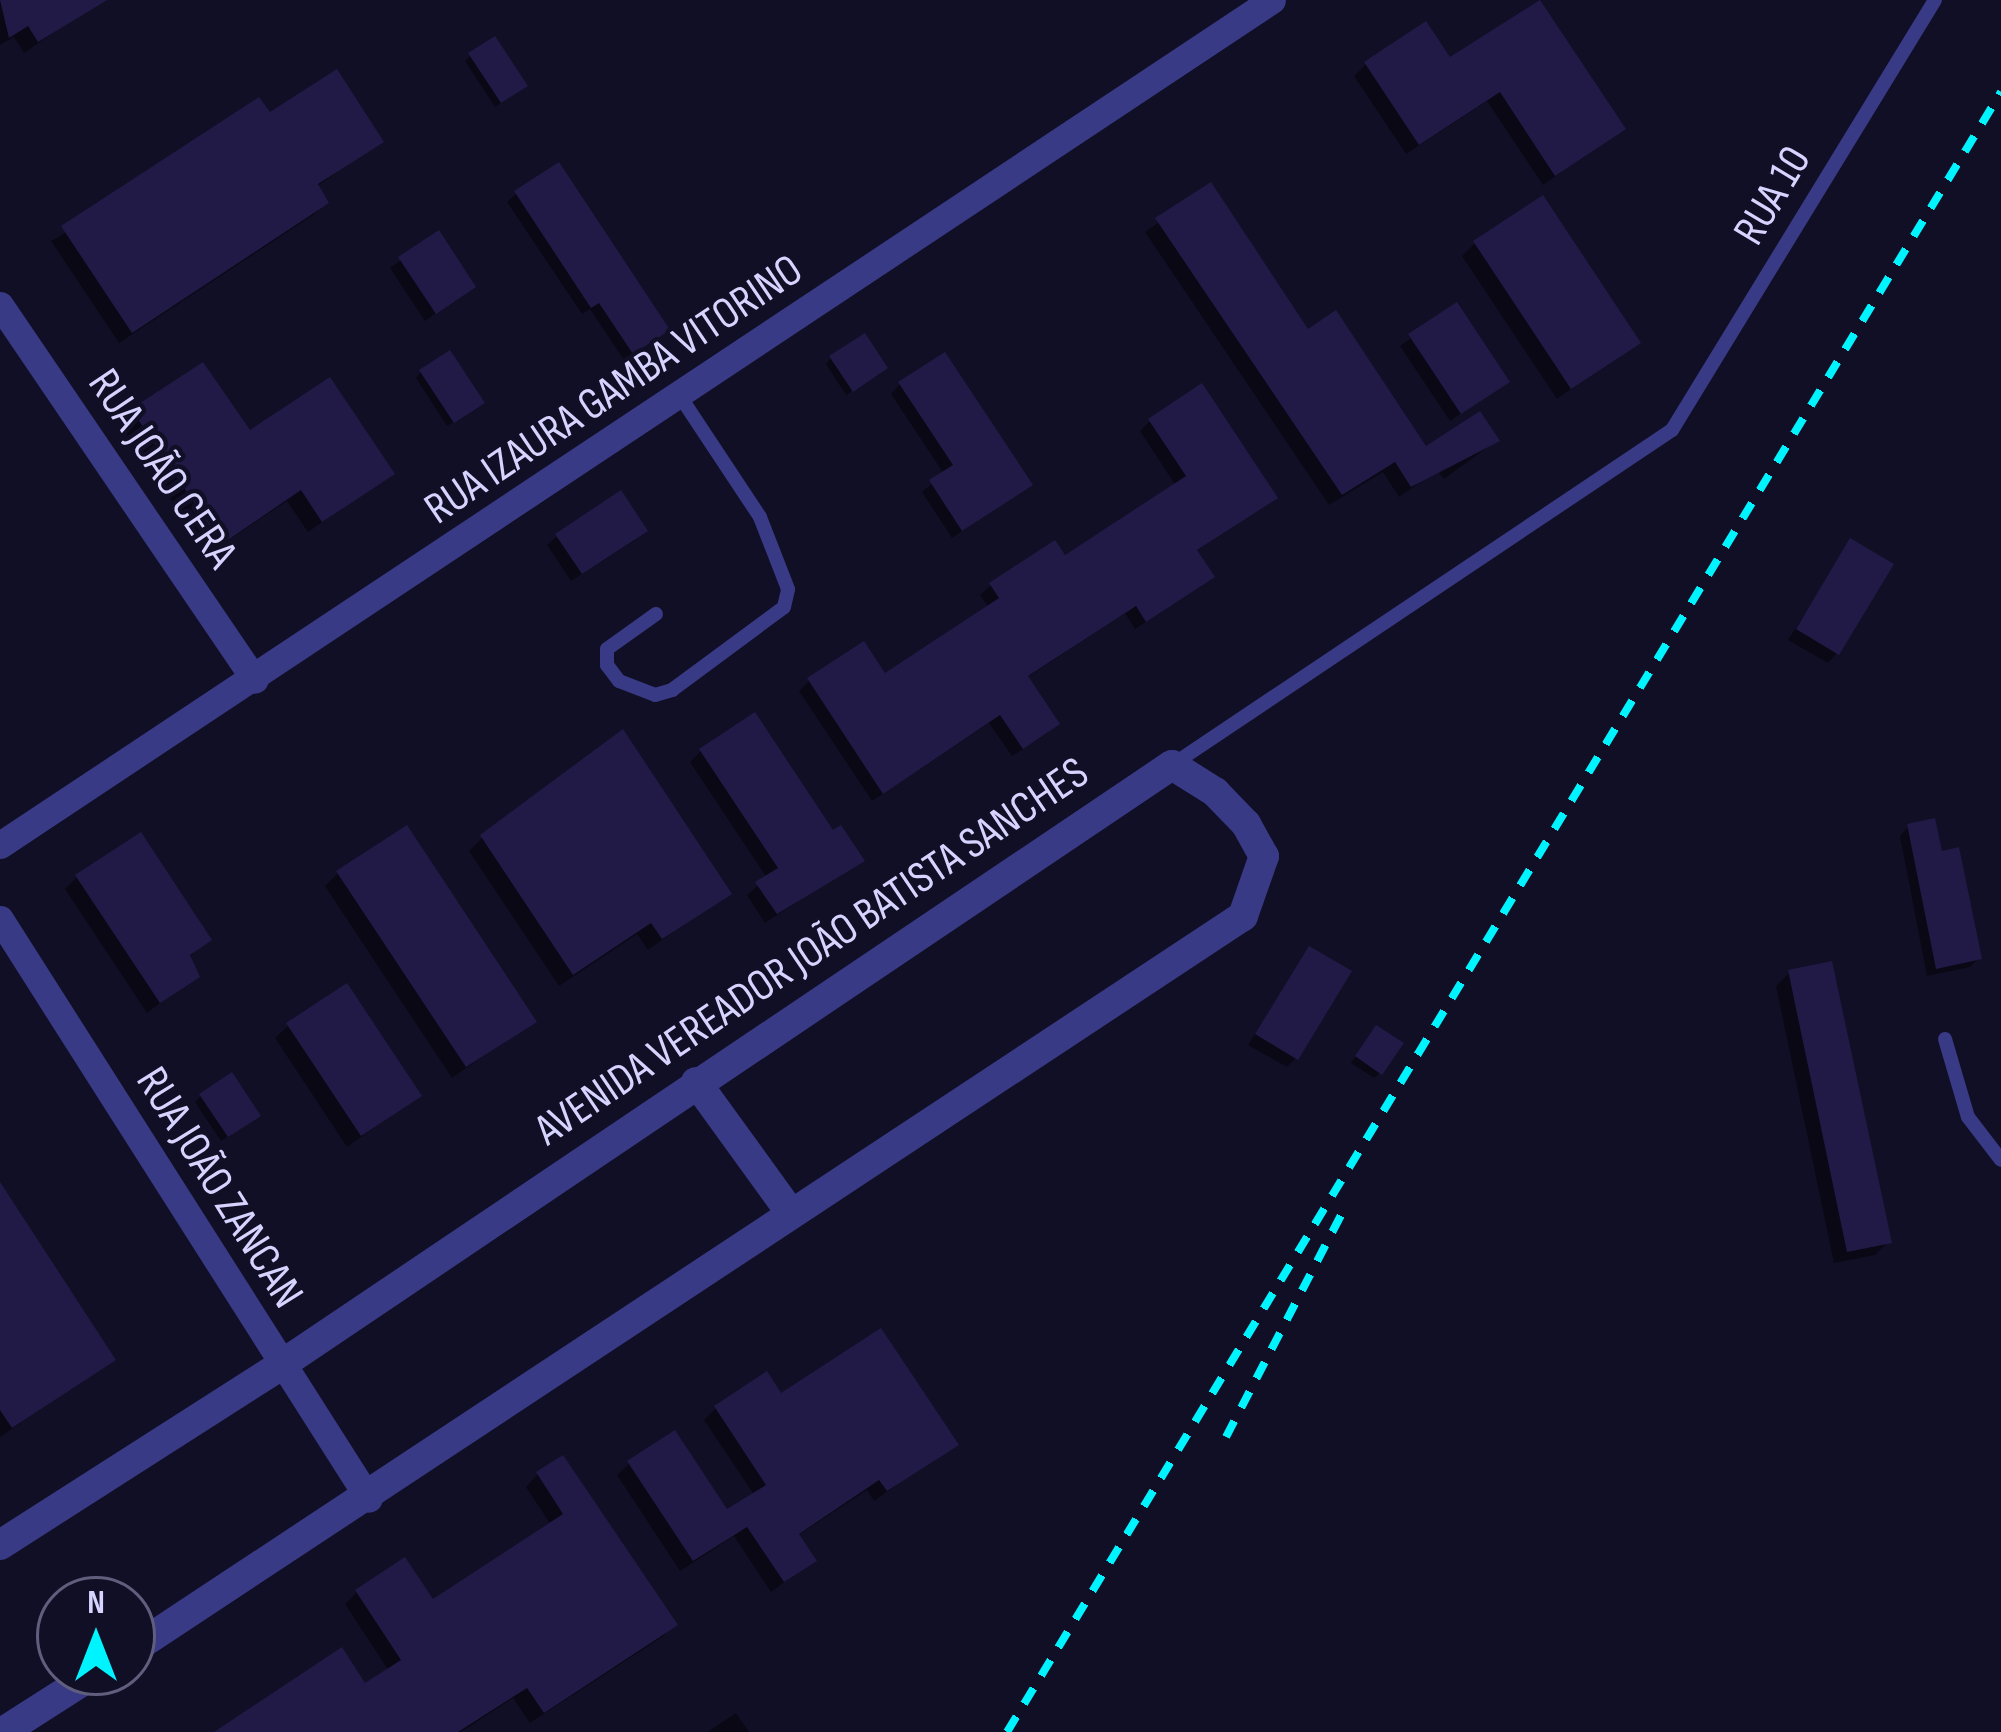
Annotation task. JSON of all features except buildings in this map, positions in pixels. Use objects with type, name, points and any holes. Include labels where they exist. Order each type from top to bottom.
[{"type":"street","name":"RUA IZAURA GAMBA VITORINO","points":[[0,845],[255,680],[1272,0]]},
{"type":"street","name":"RUA JOÃO CERA","points":[[0,305],[255,680]]},
{"type":"street","points":[[156,1635],[369,1499],[791,1213],[1243,916],[1264,856],[1216,792],[1172,765]]},
{"type":"street","name":"AVENIDA VEREADOR JOÃO BATISTA SANCHES","points":[[0,1545],[281,1365],[1172,765]]},
{"type":"street","name":"RUA JOÃO ZANCAN","points":[[0,920],[369,1499]]},
{"type":"street","points":[[696,1082],[791,1213]]},
{"type":"street","points":[[3,1732],[59,1696]]},
{"type":"lane","name":"RUA 10","points":[[1672,430],[1935,0]]},
{"type":"lane","points":[[656,614],[607,649],[607,665],[619,681],[655,694],[672,690],[784,608],[788,589],[760,517],[680,396]]},
{"type":"lane","name":"AVENIDA VEREADOR JOÃO BATISTA SANCHES","points":[[1172,765],[1672,430]]},
{"type":"lane","points":[[1945,1039],[1968,1117],[2001,1160]]},
{"type":"railway","points":[[1007,1732],[2001,92]]},
{"type":"railway","points":[[1226,1437],[1345,1207]]}]
